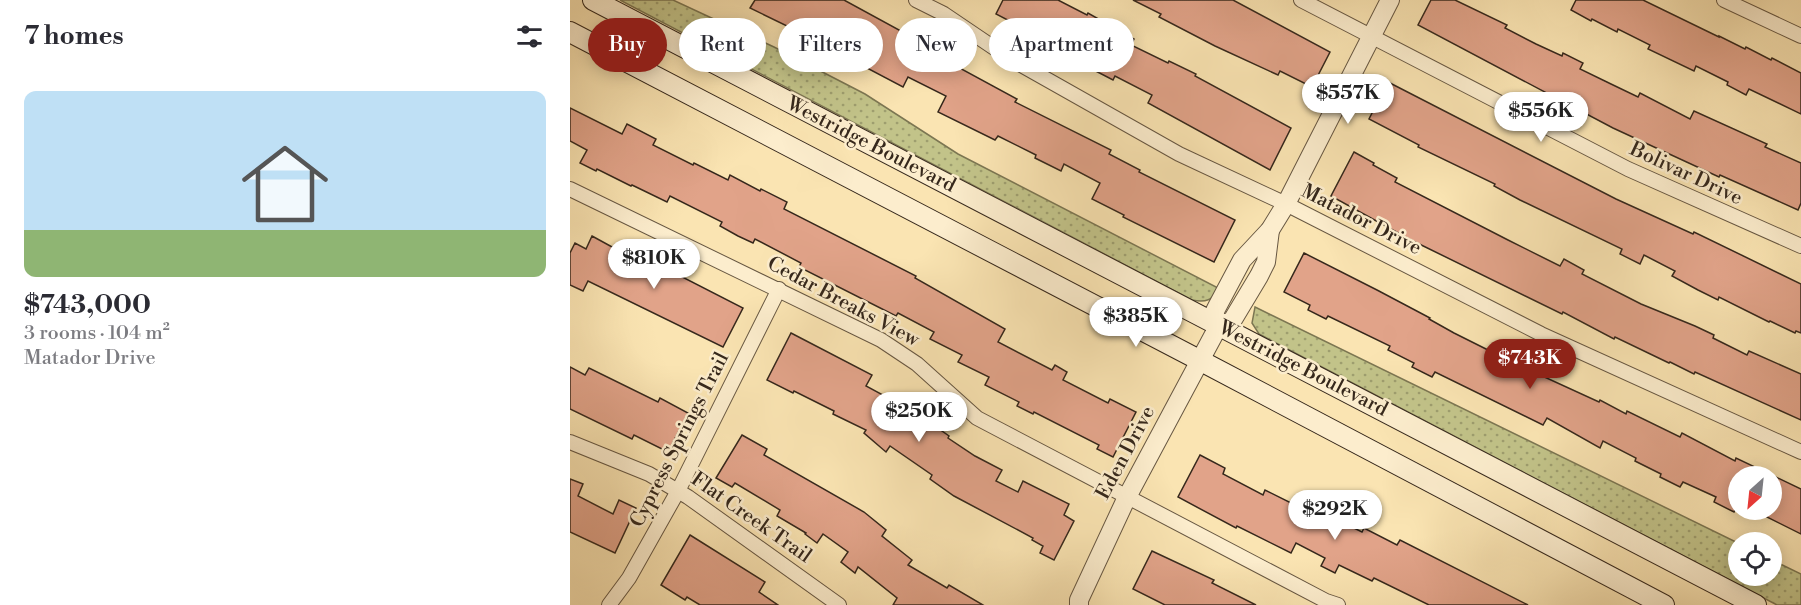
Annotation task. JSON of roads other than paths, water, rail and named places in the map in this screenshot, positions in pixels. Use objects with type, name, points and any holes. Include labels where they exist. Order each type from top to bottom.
[{"type":"main road","name":"Westridge Boulevard","points":[[593,0],[1756,605]]},
{"type":"main road","name":"Westridge Boulevard","points":[[570,32],[1664,605]]},
{"type":"street","name":"Matador Drive","points":[[916,0],[944,14],[1009,58],[1179,154],[1286,204],[1541,334],[1801,453]]},
{"type":"street","name":"Bolivar Drive","points":[[1301,0],[1628,170],[1801,246]]},
{"type":"street","name":"Eden Drive","points":[[1079,605],[1079,600],[1127,497],[1219,325],[1214,313],[1242,260],[1270,230],[1286,204],[1390,0]]},
{"type":"street","points":[[1724,0],[1801,36]]},
{"type":"street","name":"Cedar Breaks View","points":[[570,189],[881,340],[917,364],[977,418],[1326,601],[1338,605]]},
{"type":"street","name":"Cypress Springs Trail","points":[[609,605],[629,578],[678,491],[779,289]]},
{"type":"street","name":"Flat Creek Trail","points":[[570,442],[649,474],[678,491],[769,553],[839,605]]}]
